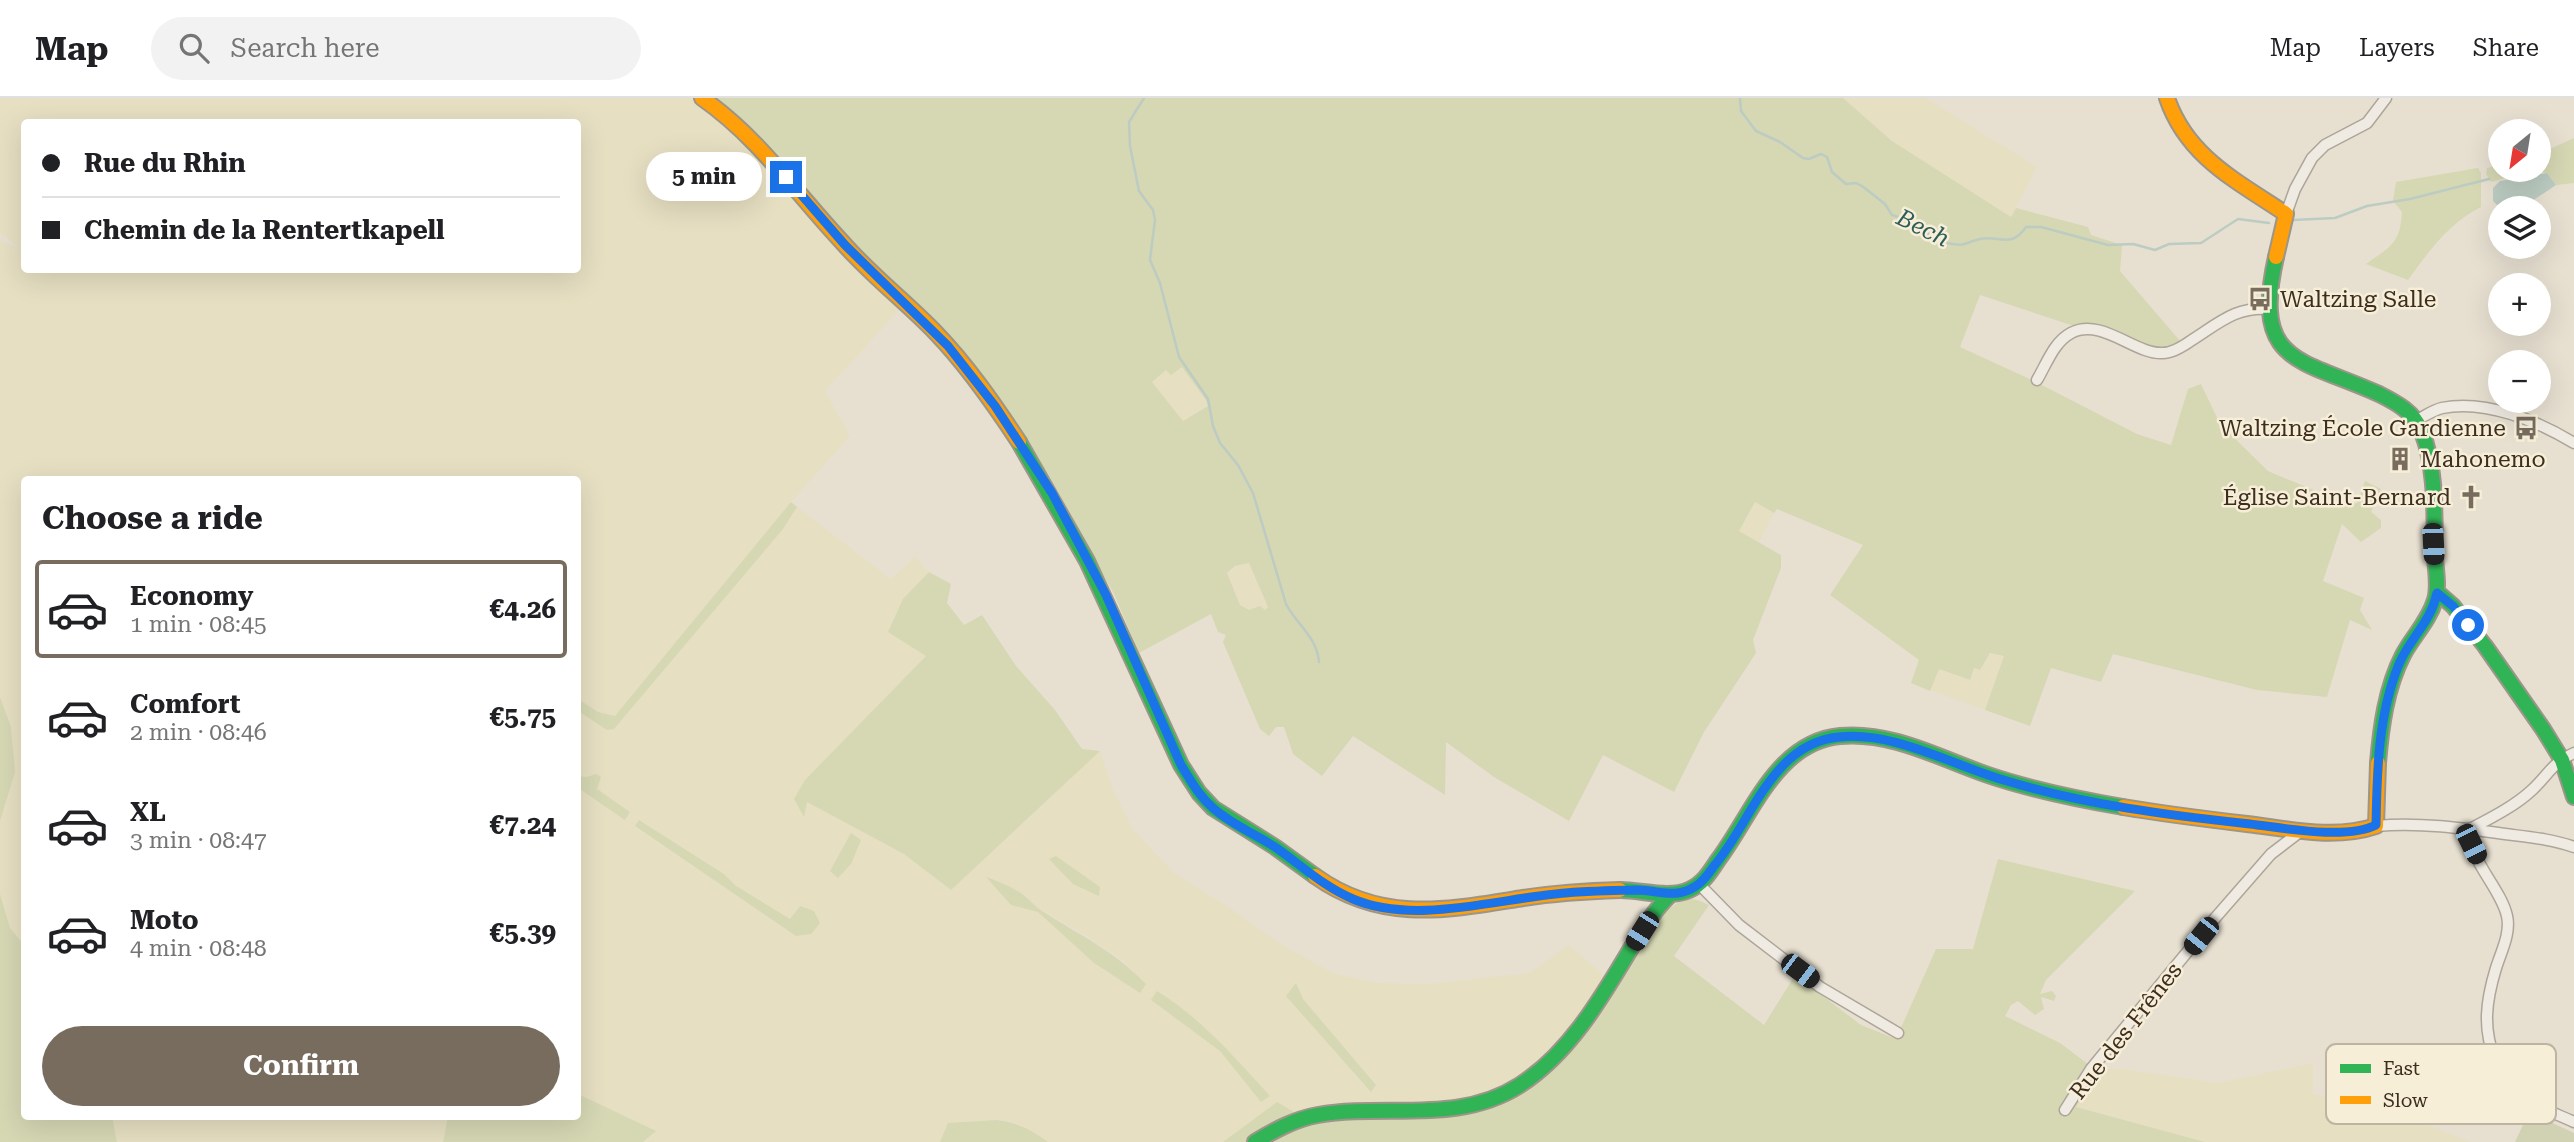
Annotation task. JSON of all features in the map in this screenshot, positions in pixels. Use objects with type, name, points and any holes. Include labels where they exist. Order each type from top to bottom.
[{"type":"street","points":[[702,98],[734,121],[758,145],[845,245],[948,346],[995,406],[1052,493],[1106,595],[1181,765],[1196,790],[1214,810],[1273,846],[1331,889],[1376,908],[1403,911],[1459,907],[1576,892],[1641,890],[1670,895]]},
{"type":"street","points":[[2376,825],[2377,757],[2394,678],[2401,660],[2433,611],[2437,593],[2432,478],[2417,420],[2407,410],[2385,397],[2285,350],[2274,338],[2270,328],[2270,309],[2286,214],[2295,189],[2312,158],[2325,145],[2367,123],[2386,98]]},
{"type":"street","points":[[2163,99],[2193,145],[2207,159],[2286,214]]},
{"type":"street","points":[[2038,380],[2058,343],[2073,332],[2105,332],[2149,350],[2164,353],[2183,346],[2234,313],[2254,308],[2270,309]]},
{"type":"street","points":[[2417,420],[2440,409],[2479,408],[2527,419],[2574,443]]},
{"type":"street","points":[[2437,593],[2453,606],[2485,646],[2568,757],[2574,797]]},
{"type":"street","points":[[1255,1142],[1271,1130],[1328,1112],[1441,1111],[1479,1106],[1504,1095],[1531,1077],[1584,1021],[1655,912],[1670,895],[1699,884],[1730,847],[1777,771],[1795,754],[1817,741],[1840,736],[1890,742],[2006,781],[2161,815],[2301,831],[2355,831],[2376,825],[2404,823],[2536,838],[2574,847]]},
{"type":"street","points":[[2470,829],[2533,789],[2551,766],[2568,757]]},
{"type":"street","points":[[2470,829],[2471,844],[2497,891],[2508,921],[2507,934],[2487,998],[2487,1034],[2490,1044]]},
{"type":"street","name":"Rue des Frênes","points":[[2065,1110],[2091,1069],[2216,917],[2271,855],[2301,831]]},
{"type":"street","points":[[1699,884],[1739,925],[1820,987],[1898,1033]]},
{"type":"street","points":[[2556,1113],[2574,1122]]},
{"type":"shaded area","points":[[0,98],[693,98],[733,126],[902,307],[825,391],[850,436],[791,502],[615,716],[598,712],[581,701],[581,476],[21,476],[21,941],[10,928],[0,894],[0,821],[15,772],[11,727],[0,697],[0,241],[21,249],[0,232]]},
{"type":"shaded area","points":[[1843,98],[1926,98],[2037,167],[2011,217],[1892,141]]},
{"type":"shaded area","points":[[2552,180],[2556,185],[2540,196],[2493,196],[2493,188],[2499,182],[2552,182]]},
{"type":"shaded area","points":[[1182,366],[1208,406],[1183,421],[1152,382],[1166,370]]},
{"type":"shaded area","points":[[1755,502],[1774,513],[1759,542],[1739,531]]},
{"type":"shaded area","points":[[797,507],[891,579],[915,557],[929,572],[903,599],[927,655],[805,780],[804,816],[807,802],[904,854],[951,890],[1100,751],[1113,789],[1133,829],[1174,873],[1282,945],[1335,974],[1377,983],[1427,984],[1529,973],[1569,945],[1607,978],[1582,1016],[1527,1071],[1501,1089],[1479,1099],[1440,1104],[1326,1106],[1294,1112],[1277,1103],[1223,1142],[1048,1142],[1022,1126],[996,1120],[948,1123],[940,1142],[643,1142],[655,1131],[581,1095],[581,791],[625,819],[630,812],[597,789],[596,774],[581,776],[581,713],[607,730],[614,729],[783,529]],"holes":[[[640,820],[790,920],[800,906],[796,936],[636,827]],[[987,878],[1002,882],[1026,896],[1040,909],[1125,962],[1145,984],[1140,993],[1094,963],[1038,912]],[[1296,984],[1303,999],[1376,1085],[1372,1091],[1287,995]],[[1151,1000],[1173,1001],[1269,1096],[1261,1102],[1220,1051]]]},
{"type":"shaded area","points":[[1249,563],[1268,607],[1265,610],[1260,606],[1249,610],[1240,605],[1227,572],[1232,571],[1235,566]]},
{"type":"shaded area","points":[[1990,653],[2005,657],[1985,710],[1911,683],[1938,669],[1969,680],[1974,668],[1980,670]]},
{"type":"shaded area","points":[[2313,1063],[2313,1094],[2326,1097],[2326,1124],[2425,1124],[2471,1142],[2205,1142],[2075,1107],[2100,1069],[2123,1069],[2218,1083]]},
{"type":"shaded area","points":[[113,1120],[447,1120],[443,1142],[117,1142]]},
{"type":"green space","points":[[693,98],[1843,98],[1892,141],[2011,217],[2016,208],[2088,227],[2091,235],[2122,245],[2120,271],[2181,342],[2165,348],[2150,347],[2107,327],[2071,325],[1980,295],[1960,347],[2036,382],[2137,434],[2171,445],[2188,389],[2201,384],[2220,424],[2268,471],[2349,505],[2357,503],[2365,481],[2381,489],[2371,512],[2381,520],[2381,528],[2361,542],[2342,524],[2323,581],[2364,598],[2360,610],[2372,630],[2350,620],[2327,697],[2257,690],[2113,654],[2101,682],[2051,668],[2030,726],[1985,710],[2004,656],[1990,653],[1980,670],[1974,668],[1970,680],[1939,669],[1930,691],[1911,683],[1919,660],[1830,595],[1863,545],[1777,509],[1774,513],[1755,502],[1739,531],[1781,555],[1781,568],[1753,640],[1756,653],[1704,732],[1674,792],[1603,755],[1569,821],[1494,777],[1446,742],[1445,795],[1353,736],[1322,776],[1293,754],[1284,727],[1276,727],[1269,736],[1260,729],[1223,642],[1226,635],[1218,632],[1211,614],[1139,653],[1114,594],[1057,491],[998,403],[756,150],[713,110]],"holes":[[[1182,367],[1208,406],[1183,421],[1152,382],[1166,370],[1171,375]],[[1249,563],[1268,607],[1265,610],[1260,606],[1249,610],[1240,605],[1227,573],[1235,566]]]},
{"type":"green space","points":[[2574,138],[2574,183],[2556,185],[2552,180],[2552,148]]},
{"type":"green space","points":[[2478,168],[2481,173],[2481,207],[2449,229],[2408,280],[2366,264],[2393,243],[2399,231],[2402,212],[2393,201],[2396,182]]},
{"type":"green space","points":[[791,502],[797,507],[783,529],[614,729],[607,730],[581,713],[581,701],[598,712],[615,716]]},
{"type":"green space","points":[[929,572],[951,584],[947,603],[964,625],[982,615],[1016,666],[1055,710],[1082,749],[1100,751],[951,890],[904,854],[807,802],[804,817],[794,799],[805,780],[926,656],[888,632],[903,599]]},
{"type":"green space","points":[[0,697],[11,727],[15,772],[0,821]]},
{"type":"green space","points":[[596,774],[601,777],[597,789],[630,812],[625,820],[581,790],[581,776]]},
{"type":"green space","points":[[639,820],[790,919],[800,906],[814,911],[820,923],[811,934],[796,936],[635,826]]},
{"type":"green space","points":[[851,833],[861,840],[851,864],[838,878],[830,871]]},
{"type":"green space","points":[[1056,856],[1100,887],[1099,896],[1073,884],[1049,859]]},
{"type":"green space","points":[[1998,859],[2135,891],[2046,980],[2040,994],[2052,991],[2056,996],[2054,1001],[2041,997],[2044,1009],[2035,1015],[2018,1001],[2011,1005],[2005,1016],[2060,1043],[2088,1064],[2085,1069],[2100,1069],[2076,1107],[2205,1142],[1223,1142],[1277,1102],[1294,1112],[1344,1105],[1448,1103],[1469,1101],[1504,1087],[1530,1069],[1579,1020],[1659,914],[1662,915],[1679,902],[1689,899],[1709,905],[1674,956],[1764,1025],[1795,975],[1861,1025],[1896,1039],[1936,949],[1973,949]]},
{"type":"green space","points":[[986,877],[1020,893],[1042,911],[1121,962],[1146,984],[1140,993],[1094,963],[1038,912],[1011,905]]},
{"type":"green space","points":[[0,894],[10,928],[21,941],[21,1120],[113,1120],[117,1142],[0,1142]]},
{"type":"green space","points":[[1296,983],[1303,999],[1376,1085],[1371,1092],[1286,996]]},
{"type":"green space","points":[[1157,991],[1203,1026],[1270,1096],[1261,1102],[1220,1051],[1151,1000]]},
{"type":"green space","points":[[581,1095],[656,1131],[643,1142],[443,1142],[447,1120],[581,1120]]},
{"type":"green space","points":[[996,1120],[1024,1127],[1048,1142],[940,1142],[948,1123]]},
{"type":"green space","points":[[2523,1124],[2555,1124],[2574,1133],[2574,1142],[2515,1142]]},
{"type":"waterway","points":[[1144,98],[1129,122],[1130,146],[1139,191],[1153,210],[1155,220],[1150,260],[1160,283],[1179,357],[1208,399],[1213,426],[1220,443],[1238,465],[1253,493],[1286,604],[1315,645],[1319,662]]},
{"type":"waterway","name":"Bech","points":[[1740,98],[1741,111],[1756,131],[1780,142],[1803,158],[1809,159],[1821,154],[1827,157],[1832,172],[1846,184],[1856,183],[1862,186],[1885,204],[1892,215],[1905,219],[1928,234],[1939,233],[1947,243],[1962,245],[1987,238],[2010,239],[2015,238],[2026,227],[2041,227],[2108,245],[2133,244],[2155,250],[2169,244],[2201,243],[2238,219],[2269,223]]},
{"type":"waterway","name":"Bech","points":[[2293,220],[2335,218],[2367,206],[2410,199],[2488,179]]},
{"type":"traffic: fast","points":[[2276,257],[2270,292],[2271,318],[2277,338],[2288,352],[2305,363],[2379,394],[2404,409],[2419,425],[2427,447],[2434,494],[2436,595],[2429,615],[2403,655],[2392,681],[2378,763]]},
{"type":"traffic: fast","points":[[1019,442],[1087,561],[1181,765],[1199,793],[1213,808],[1315,876]]},
{"type":"traffic: fast","points":[[2437,592],[2453,606],[2485,646],[2543,729],[2562,760],[2574,797]]},
{"type":"traffic: fast","points":[[1620,890],[1673,894],[1689,890],[1698,884],[1712,869],[1782,766],[1818,741],[1840,736],[1897,742],[2021,785],[2123,807]]},
{"type":"traffic: fast","points":[[1255,1142],[1301,1119],[1318,1115],[1447,1109],[1472,1105],[1520,1085],[1553,1059],[1581,1026],[1647,924],[1670,895]]},
{"type":"traffic: slow","points":[[702,98],[759,148],[854,255],[947,345],[980,385],[1019,442]]},
{"type":"traffic: slow","points":[[2167,98],[2176,119],[2201,152],[2232,178],[2286,214],[2276,257]]},
{"type":"traffic: slow","points":[[2123,807],[2312,832],[2360,830],[2376,826],[2378,763]]},
{"type":"traffic: slow","points":[[1315,876],[1340,891],[1365,901],[1416,910],[1468,906],[1535,896],[1620,890]]},
{"type":"place","name":"Waltzing Salle","points":[[2260,299]]},
{"type":"place","name":"Waltzing École Gardienne","points":[[2526,428]]},
{"type":"place","name":"Mahonemo","points":[[2400,459]]},
{"type":"place","name":"Église Saint-Bernard","points":[[2471,497]]},
{"type":"route","points":[[786,177],[845,245],[948,346],[995,406],[1052,493],[1106,595],[1181,765],[1196,790],[1214,810],[1273,846],[1331,889],[1376,908],[1403,911],[1459,907],[1576,892],[1641,890],[1670,895],[1691,889],[1699,884],[1730,847],[1777,771],[1795,754],[1817,741],[1840,736],[1890,742],[2006,781],[2161,815],[2301,831],[2370,829],[2376,825],[2377,757],[2394,678],[2401,660],[2433,611],[2437,593],[2453,606],[2468,625]]}]
